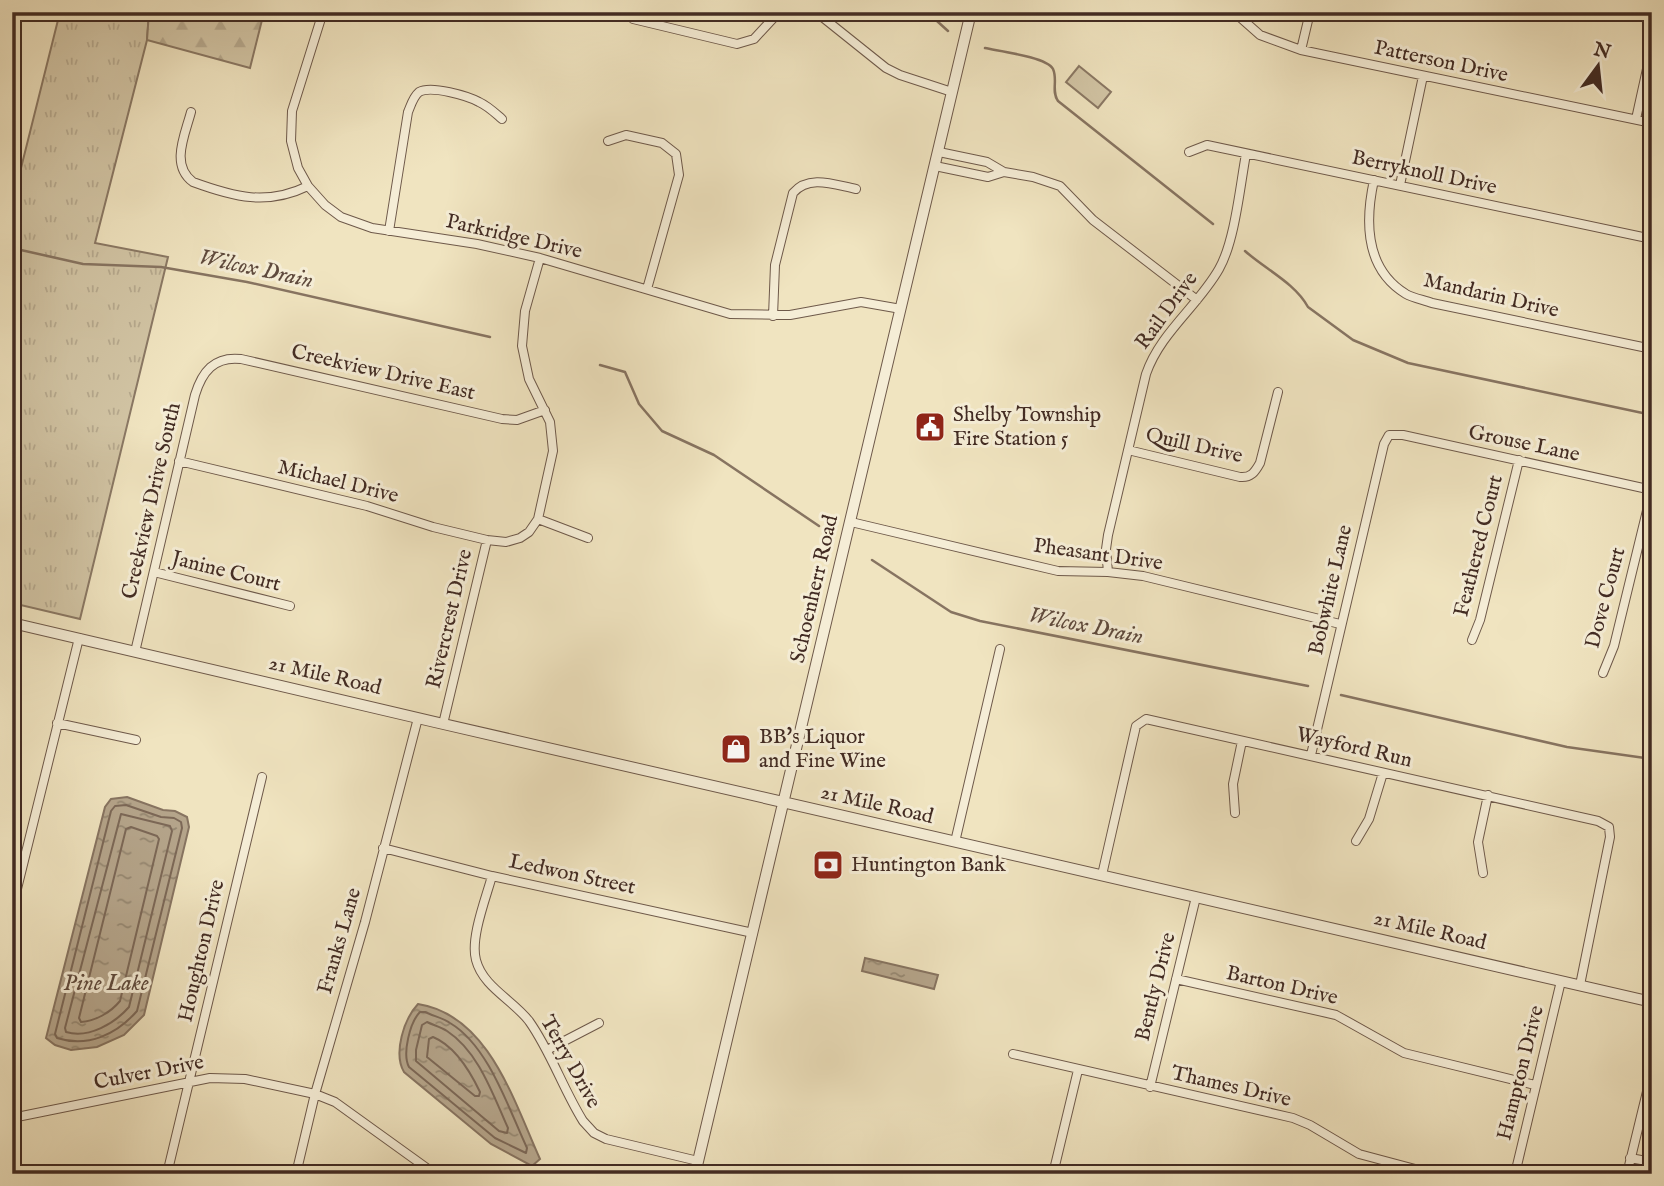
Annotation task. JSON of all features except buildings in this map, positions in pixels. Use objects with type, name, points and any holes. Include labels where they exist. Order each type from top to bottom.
[{"type":"street","name":"Parkridge Drive","points":[[324,12],[292,111],[290,128],[293,154],[308,186],[325,205],[341,217],[360,225],[389,231],[477,244],[540,258],[730,314],[790,315],[855,302],[901,309]]},
{"type":"street","points":[[633,19],[737,44],[754,39],[779,12]]},
{"type":"street","points":[[816,12],[886,68],[952,92]]},
{"type":"street","name":"Schoenherr Road","points":[[695,1174],[971,12]]},
{"type":"street","name":"Patterson Drive","points":[[1234,12],[1260,35],[1301,50],[1652,123]]},
{"type":"street","points":[[1301,50],[1310,12]]},
{"type":"street","points":[[1636,120],[1652,46]]},
{"type":"street","points":[[1400,185],[1423,76]]},
{"type":"street","points":[[389,231],[408,112],[416,95],[431,89],[469,98],[485,105],[502,119]]},
{"type":"street","points":[[191,112],[180,163],[193,182],[265,199],[286,196],[308,186]]},
{"type":"street","points":[[608,141],[626,135],[652,140],[673,150],[679,163],[679,175],[647,289]]},
{"type":"street","name":"Berryknoll Drive","points":[[1189,152],[1207,145],[1652,239]]},
{"type":"street","points":[[939,152],[987,162],[1004,172],[1033,177],[1060,186],[1093,220],[1197,300]]},
{"type":"street","name":"Rail Drive","points":[[1108,572],[1108,535],[1150,361],[1218,272],[1225,255],[1246,154]]},
{"type":"street","points":[[935,166],[988,177],[1004,172]]},
{"type":"street","name":"Mandarin Drive","points":[[1374,180],[1368,211],[1372,251],[1387,277],[1406,294],[1432,303],[1652,349]]},
{"type":"street","points":[[774,316],[775,265],[793,193],[800,186],[813,182],[856,189]]},
{"type":"street","points":[[540,258],[525,311],[522,346],[529,379],[545,410],[552,432],[554,451],[538,519],[588,538]]},
{"type":"street","name":"Creekview Drive East","points":[[213,364],[226,359],[240,359],[502,419],[517,420],[545,410]]},
{"type":"street","name":"Creekview Drive South","points":[[135,652],[199,382],[207,368],[213,364]]},
{"type":"street","name":"Quill Drive","points":[[1128,450],[1240,477],[1252,475],[1260,463],[1279,392]]},
{"type":"street","name":"Grouse Lane","points":[[1389,435],[1403,435],[1652,490]]},
{"type":"street","name":"Bobwhite Lane","points":[[1311,755],[1340,624],[1384,444],[1389,435]]},
{"type":"street","name":"Feathered Court","points":[[1472,640],[1480,620],[1519,460]]},
{"type":"street","name":"Michael Drive","points":[[179,461],[367,506],[433,527],[487,540]]},
{"type":"street","name":"Dove Court","points":[[1603,673],[1614,646],[1652,490]]},
{"type":"street","name":"Rivercrest Drive","points":[[443,724],[487,540],[506,542],[520,538],[529,532],[538,519]]},
{"type":"street","name":"Pheasant Drive","points":[[851,522],[1058,571],[1143,576],[1340,624]]},
{"type":"street","name":"Janine Court","points":[[154,572],[290,606]]},
{"type":"street","name":"21 Mile Road","points":[[12,623],[784,804],[1652,1002]]},
{"type":"street","points":[[12,909],[79,638]]},
{"type":"street","points":[[955,842],[1000,649]]},
{"type":"street","name":"Franks Lane","points":[[296,1174],[315,1094],[365,922],[418,718]]},
{"type":"street","name":"Wayford Run","points":[[1102,875],[1136,726],[1146,719],[1488,795],[1598,821],[1609,827],[1610,837],[1580,985]]},
{"type":"street","points":[[57,723],[136,740]]},
{"type":"street","points":[[1235,813],[1233,784],[1242,741]]},
{"type":"street","points":[[1356,841],[1369,819],[1383,773]]},
{"type":"street","name":"Houghton Drive","points":[[167,1174],[262,777]]},
{"type":"street","points":[[1483,873],[1478,842],[1488,795]]},
{"type":"street","name":"Ledwon Street","points":[[383,848],[492,876],[753,933]]},
{"type":"street","name":"Terry Drive","points":[[492,876],[476,937],[475,959],[483,974],[522,1013],[547,1050],[578,1114],[594,1133],[606,1139],[698,1161]]},
{"type":"street","name":"Bently Drive","points":[[1150,1087],[1196,897]]},
{"type":"street","name":"Barton Drive","points":[[1176,979],[1336,1015],[1404,1053],[1535,1085]]},
{"type":"street","name":"Hampton Drive","points":[[1515,1174],[1561,981]]},
{"type":"street","points":[[547,1050],[599,1023]]},
{"type":"street","name":"Thames Drive","points":[[1013,1054],[1293,1118],[1359,1154],[1434,1174]]},
{"type":"street","points":[[1054,1174],[1078,1070]]},
{"type":"street","points":[[1627,1174],[1652,1071]]},
{"type":"street","name":"Culver Drive","points":[[12,1118],[209,1078],[237,1078],[315,1094],[346,1107],[435,1174]]},
{"type":"street","points":[[1630,1158],[1652,1162]]},
{"type":"green space","points":[[60,12],[149,12],[147,40],[95,243],[168,257],[80,619],[12,603],[12,204]]},
{"type":"green space","points":[[149,12],[264,12],[250,68],[147,40]]},
{"type":"green space","points":[[1079,66],[1111,92],[1098,108],[1066,82]]},
{"type":"water","name":"Pine Lake","points":[[127,797],[163,810],[175,811],[187,817],[189,827],[144,1015],[124,1035],[97,1047],[71,1050],[55,1045],[46,1038],[105,807],[111,799]]},
{"type":"water","points":[[865,958],[938,975],[934,989],[862,971]]},
{"type":"water","points":[[418,1004],[443,1011],[463,1025],[481,1043],[496,1064],[540,1159],[532,1166],[491,1144],[404,1072],[400,1055],[402,1036],[408,1018]]},
{"type":"waterway","points":[[927,12],[948,31]]},
{"type":"waterway","points":[[985,48],[1032,58],[1049,65],[1053,69],[1058,101],[1213,224]]},
{"type":"waterway","name":"Wilcox Drain","points":[[12,248],[83,264],[161,267],[247,282],[490,337]]},
{"type":"waterway","points":[[1245,251],[1288,283],[1308,307],[1353,340],[1408,363],[1652,415]]},
{"type":"waterway","name":"Wilcox Drain","points":[[600,365],[625,372],[639,404],[662,431],[714,455],[819,526]]},
{"type":"waterway","name":"Wilcox Drain","points":[[872,560],[951,612],[980,621],[1308,686]]},
{"type":"waterway","name":"Wilcox Drain","points":[[1341,695],[1567,747],[1652,759]]},
{"type":"waterway","points":[[532,1166],[545,1174]]},
{"type":"place","name":"Shelby Township Fire Station 5","points":[[930,427]]},
{"type":"place","name":"BB's Liquor and Fine Wine","points":[[736,749]]},
{"type":"place","name":"Huntington Bank","points":[[828,865]]}]
